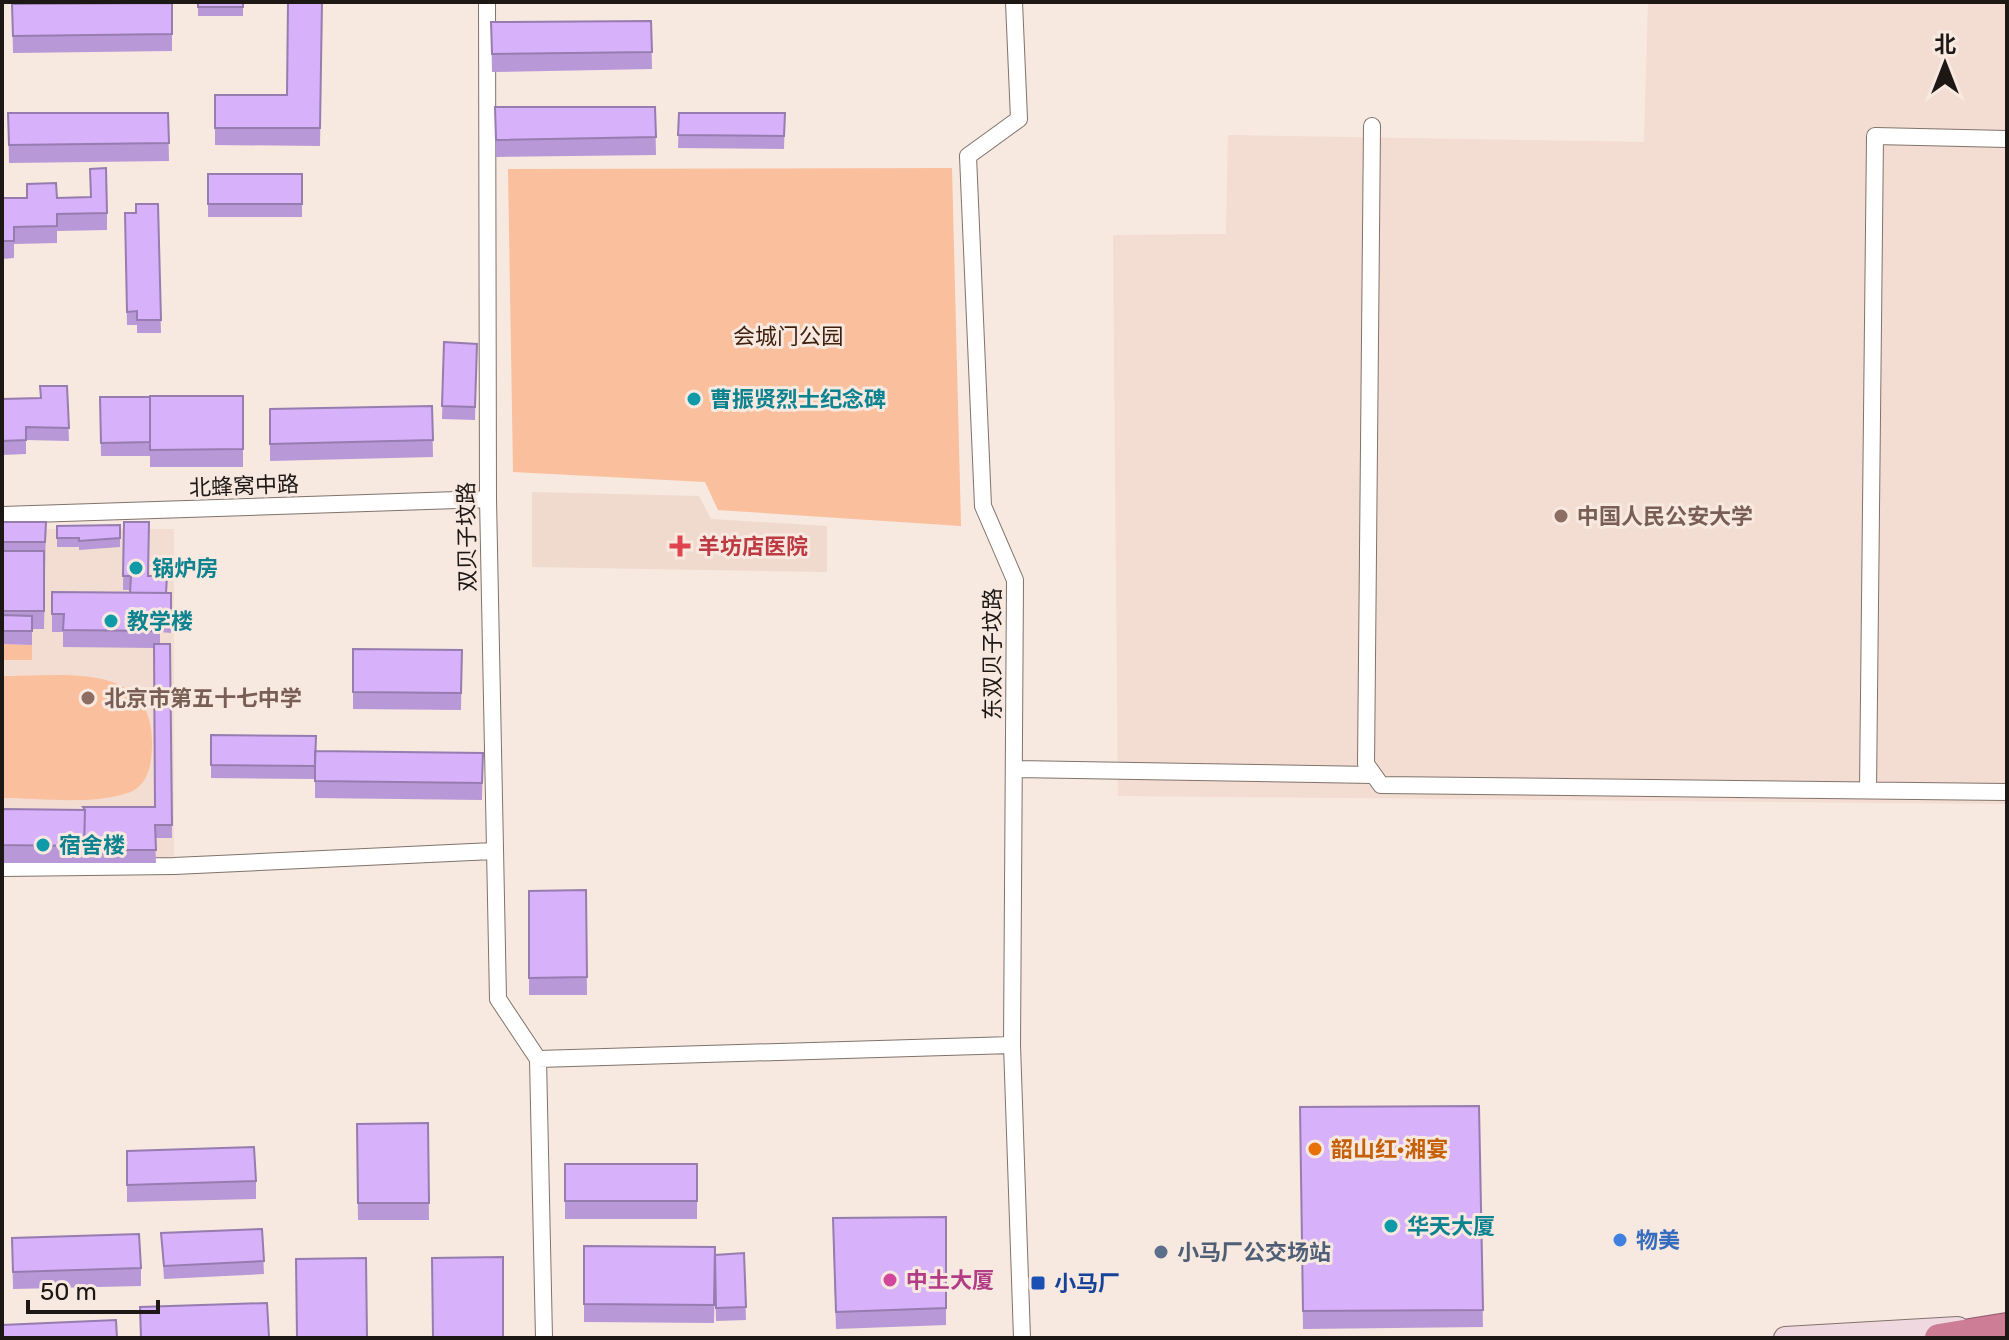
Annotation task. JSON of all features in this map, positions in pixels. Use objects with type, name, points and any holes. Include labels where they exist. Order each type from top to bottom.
[{"type":"highway","points":[[1939,1338],[2007,1326]]},
{"type":"street","name":"双贝子坟路","points":[[487,2],[488,499],[498,999],[538,1059]]},
{"type":"street","name":"东双贝子坟路","points":[[1014,2],[1019,119],[968,156],[983,506],[1015,580],[1012,1045],[1022,1338]]},
{"type":"street","points":[[1372,126],[1366,764],[1381,785],[2007,792]]},
{"type":"street","points":[[1868,790],[1875,136],[2007,139]]},
{"type":"street","name":"北蜂窝中路","points":[[2,515],[488,499]]},
{"type":"street","points":[[1014,769],[1374,775]]},
{"type":"street","points":[[2,868],[174,866],[493,851]]},
{"type":"street","points":[[544,1338],[538,1059],[1012,1045]]},
{"type":"street","points":[[1785,1338],[2007,1326]]},
{"type":"shaded area","name":"中国人民公安大学","points":[[1648,2],[2007,2],[2007,804],[1118,796],[1113,235],[1226,234],[1228,135],[1644,142]]},
{"type":"shaded area","name":"羊坊店医院","points":[[532,492],[699,496],[711,519],[827,526],[827,572],[532,567]]},
{"type":"shaded area","name":"北京市第五十七中学","points":[[2,529],[174,529],[174,866],[2,868]]},
{"type":"green space","name":"会城门公园","points":[[952,168],[961,526],[718,510],[705,482],[513,472],[508,169]]},
{"type":"green space","points":[[2,644],[32,645],[32,660],[2,660]]},
{"type":"green space","points":[[2,676],[82,676],[106,680],[127,689],[142,704],[151,727],[151,759],[144,781],[130,792],[95,799],[2,798]]},
{"type":"building","points":[[198,2],[243,2],[243,7],[198,7]]},
{"type":"building","points":[[288,2],[322,2],[320,128],[215,128],[215,95],[287,95]]},
{"type":"building","points":[[172,3],[172,34],[13,36],[12,4]]},
{"type":"building","points":[[651,21],[652,52],[492,54],[491,22]]},
{"type":"building","points":[[495,107],[655,107],[656,137],[496,140]]},
{"type":"building","points":[[8,113],[168,113],[169,143],[9,145]]},
{"type":"building","points":[[679,113],[785,113],[784,136],[678,135]]},
{"type":"building","points":[[106,168],[107,213],[57,214],[57,226],[14,227],[14,241],[2,241],[2,198],[27,198],[27,184],[56,183],[57,198],[91,197],[90,169]]},
{"type":"building","points":[[208,174],[302,174],[302,204],[208,204]]},
{"type":"building","points":[[136,204],[158,204],[161,320],[137,320],[137,311],[127,312],[125,213],[136,213]]},
{"type":"building","points":[[444,342],[477,344],[475,407],[442,406]]},
{"type":"building","points":[[40,386],[67,386],[69,428],[26,427],[26,440],[2,441],[2,399],[41,398]]},
{"type":"building","points":[[150,396],[243,396],[243,449],[150,450]]},
{"type":"building","points":[[100,397],[150,397],[150,442],[101,443]]},
{"type":"building","points":[[432,406],[433,440],[270,444],[270,409]]},
{"type":"building","points":[[2,522],[46,522],[45,542],[2,542]]},
{"type":"building","name":"锅炉房","points":[[124,522],[149,522],[148,576],[167,576],[166,593],[130,593],[131,576],[123,576]]},
{"type":"building","points":[[120,525],[120,538],[79,541],[79,538],[57,538],[57,526]]},
{"type":"building","points":[[2,551],[44,551],[44,611],[2,611]]},
{"type":"building","points":[[52,592],[171,593],[171,615],[160,615],[160,631],[63,630],[64,614],[52,614]]},
{"type":"building","points":[[2,615],[32,616],[32,631],[2,631]]},
{"type":"building","points":[[154,644],[170,644],[172,825],[155,825],[156,850],[84,850],[83,807],[155,807]]},
{"type":"building","points":[[353,649],[462,650],[461,693],[353,692]]},
{"type":"building","points":[[211,735],[316,736],[315,766],[211,765]]},
{"type":"building","points":[[315,751],[483,753],[482,783],[315,781]]},
{"type":"building","points":[[2,809],[85,810],[84,846],[2,845]]},
{"type":"building","points":[[586,890],[587,977],[529,978],[529,891]]},
{"type":"building","name":"华天大厦","points":[[1479,1106],[1483,1310],[1303,1311],[1300,1107]]},
{"type":"building","points":[[428,1123],[429,1203],[358,1203],[357,1124]]},
{"type":"building","points":[[254,1147],[256,1181],[127,1185],[127,1151]]},
{"type":"building","points":[[565,1164],[697,1164],[697,1201],[565,1201]]},
{"type":"building","name":"中土大厦","points":[[946,1217],[946,1308],[836,1312],[833,1218]]},
{"type":"building","points":[[262,1229],[264,1261],[164,1266],[161,1233]]},
{"type":"building","points":[[139,1234],[141,1268],[13,1272],[12,1238]]},
{"type":"building","points":[[584,1246],[715,1247],[714,1305],[584,1304]]},
{"type":"building","points":[[744,1253],[746,1307],[716,1308],[715,1255]]},
{"type":"building","points":[[503,1257],[503,1337],[433,1337],[432,1258]]},
{"type":"building","points":[[366,1258],[367,1338],[297,1338],[296,1259]]},
{"type":"building","points":[[267,1303],[269,1337],[141,1338],[140,1307]]},
{"type":"building","points":[[116,1320],[117,1338],[2,1338],[2,1325]]},
{"type":"place","name":"曹振贤烈士纪念碑","points":[[694,399]]},
{"type":"place","name":"中国人民公安大学","points":[[1561,516]]},
{"type":"place","name":"羊坊店医院","points":[[680,546]]},
{"type":"place","name":"锅炉房","points":[[136,568]]},
{"type":"place","name":"教学楼","points":[[111,621]]},
{"type":"place","name":"北京市第五十七中学","points":[[88,698]]},
{"type":"place","name":"宿舍楼","points":[[43,845]]},
{"type":"place","name":"韶山红·湘宴","points":[[1315,1149]]},
{"type":"place","name":"华天大厦","points":[[1391,1226]]},
{"type":"place","name":"物美","points":[[1620,1240]]},
{"type":"place","name":"小马厂公交场站","points":[[1161,1252]]},
{"type":"place","name":"中土大厦","points":[[890,1280]]},
{"type":"place","name":"小马厂","points":[[1038,1283]]}]
